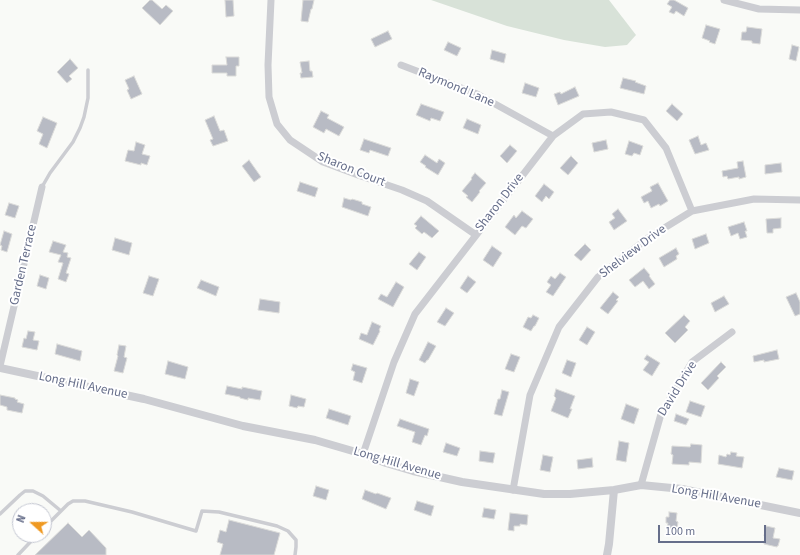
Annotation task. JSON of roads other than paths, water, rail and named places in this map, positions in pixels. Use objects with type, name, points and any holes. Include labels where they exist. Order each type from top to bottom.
[{"type":"street","name":"Sharon Court","points":[[271,0],[268,66],[269,98],[277,124],[290,140],[323,162],[402,190],[427,201],[476,235]]},
{"type":"street","points":[[724,0],[759,9],[800,10]]},
{"type":"street","name":"Raymond Lane","points":[[402,65],[477,94],[552,136]]},
{"type":"street","name":"Sharon Drive","points":[[364,454],[394,362],[415,314],[552,136],[583,114],[611,112],[644,120],[666,148],[692,212]]},
{"type":"street","name":"Garden Terrace","points":[[0,367],[42,187]]},
{"type":"street","name":"Shelview Drive","points":[[513,490],[530,395],[559,327],[598,277],[648,238],[692,212],[754,199],[800,200]]},
{"type":"street","name":"David Drive","points":[[641,485],[660,414],[692,362],[732,332]]},
{"type":"street","name":"Long Hill Avenue","points":[[0,367],[144,399],[244,426],[315,440],[364,454],[386,463],[413,471],[462,482],[544,494],[570,494],[614,490],[641,485],[682,489],[800,513]]},
{"type":"street","points":[[607,555],[614,490]]},
{"type":"lane","points":[[42,187],[46,178],[73,142],[80,128],[88,98],[88,70]]},
{"type":"lane","points":[[0,514],[20,494],[25,491],[32,490],[43,496],[61,510]]},
{"type":"lane","points":[[52,520],[73,501],[85,501],[132,512],[196,530],[202,511],[219,512],[277,526],[288,531],[296,540],[295,555]]},
{"type":"lane","points":[[18,555],[29,543]]}]
